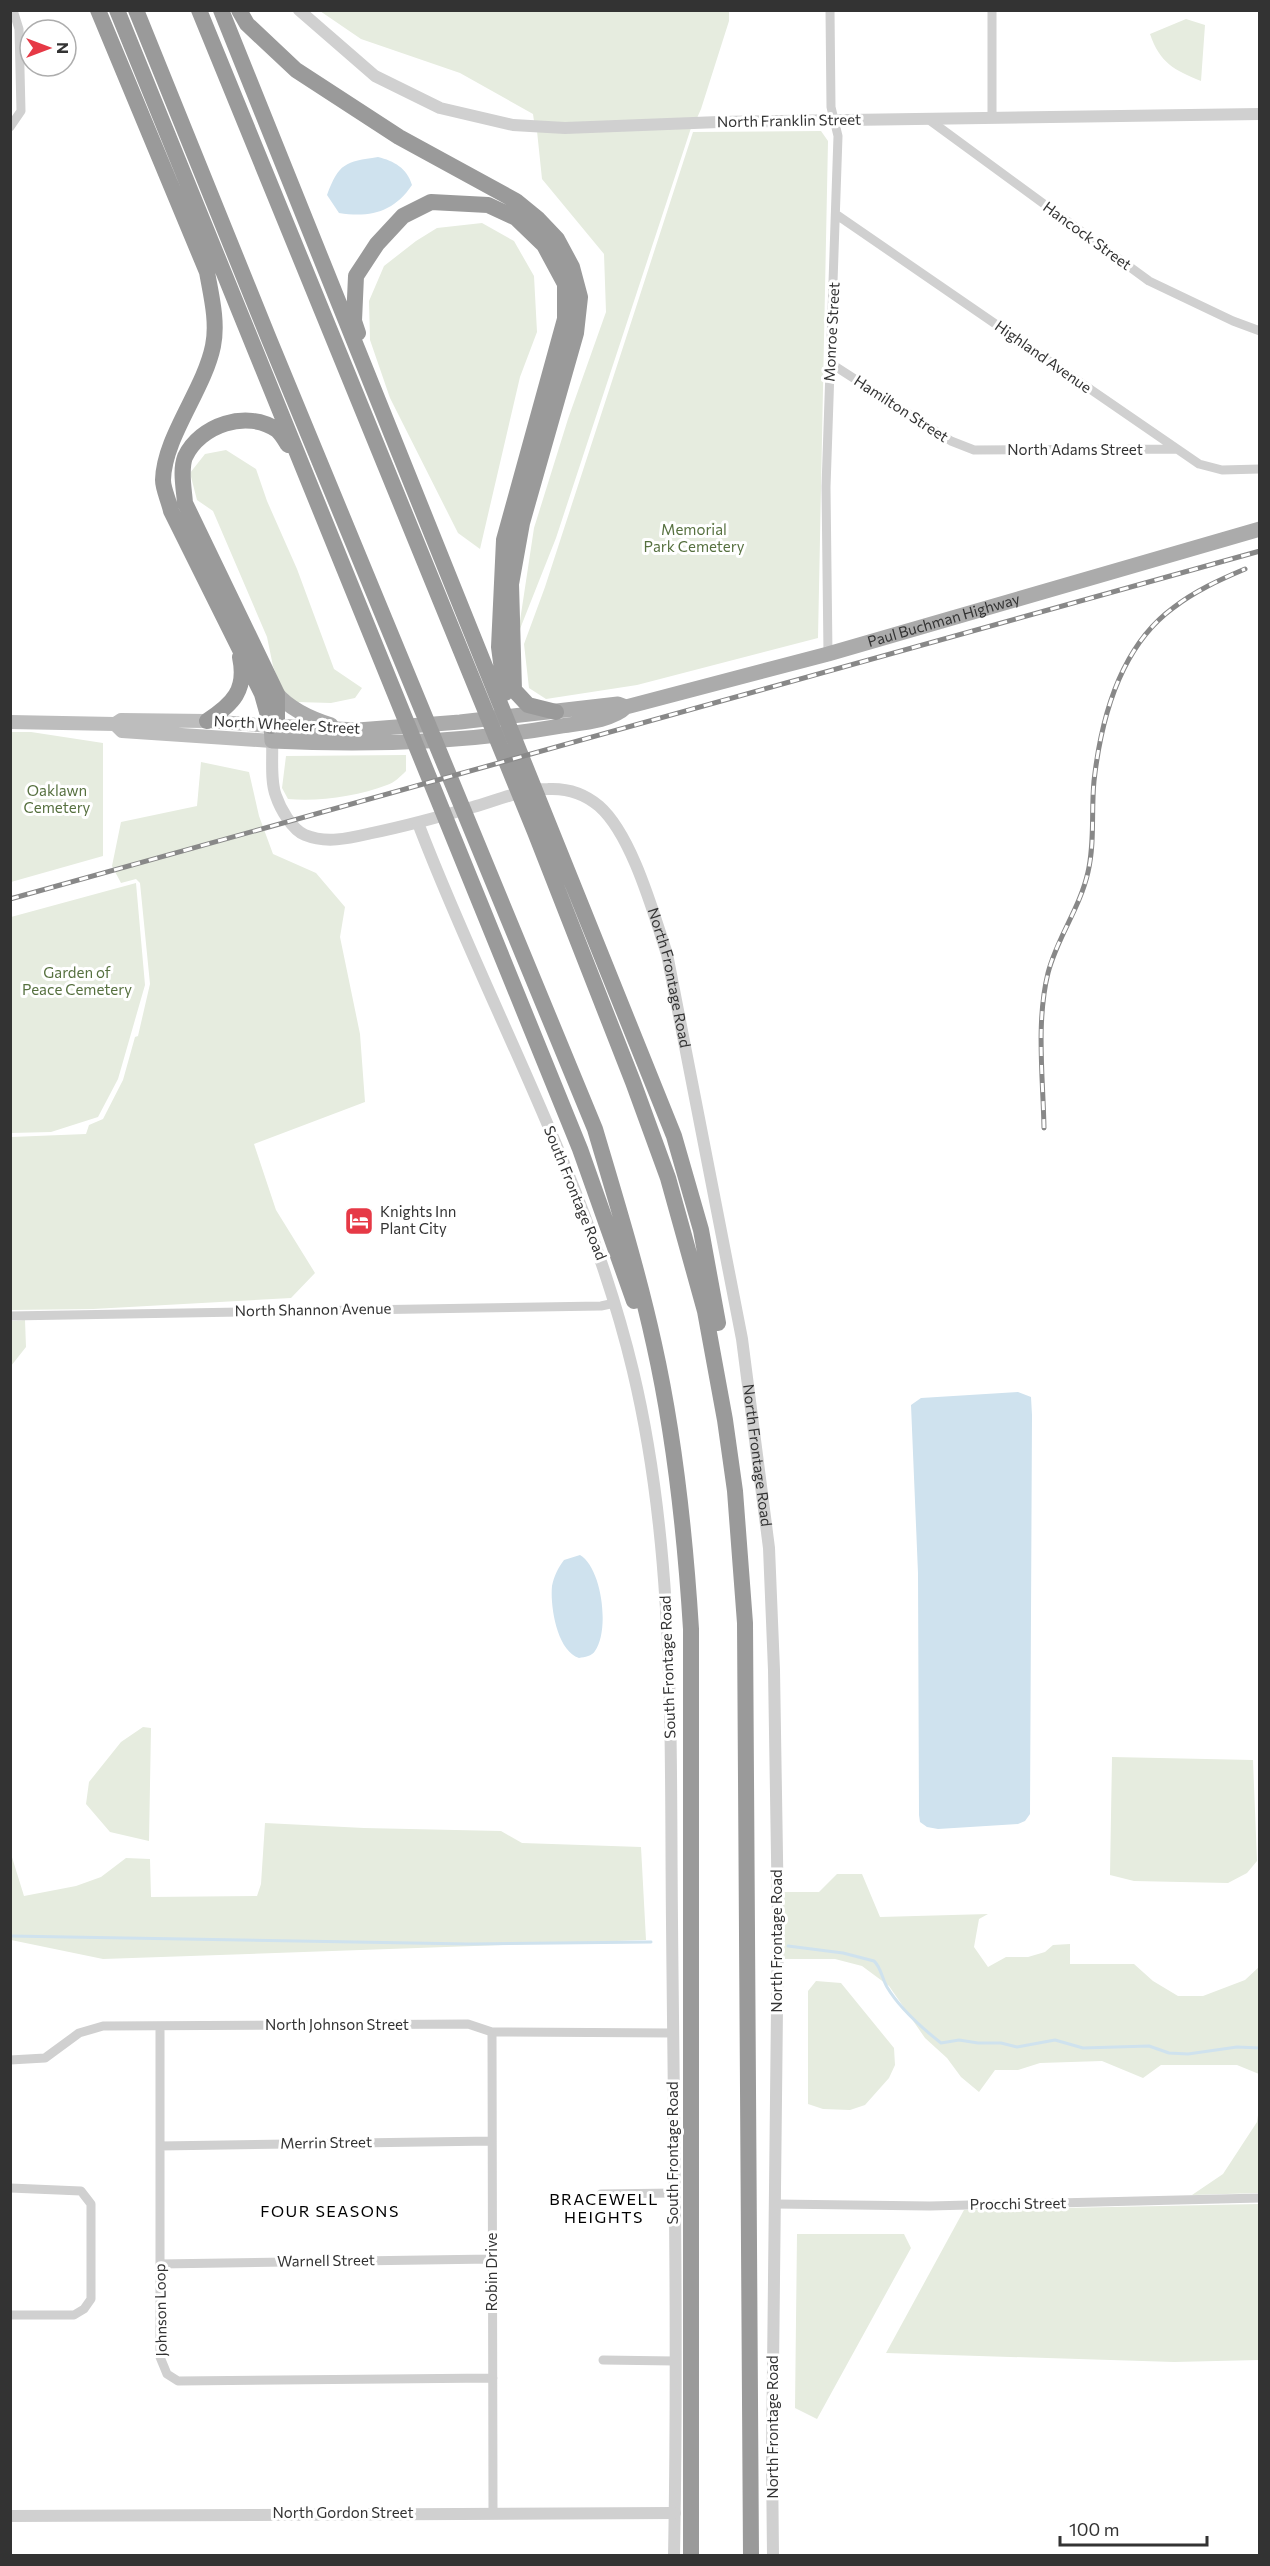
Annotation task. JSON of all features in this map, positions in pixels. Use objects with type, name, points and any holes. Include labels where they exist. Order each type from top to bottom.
[{"type":"highway","points":[[98,10],[207,272],[213,308],[213,345],[198,388],[165,460],[163,482],[171,511],[262,694],[271,734]]},
{"type":"highway","points":[[117,10],[580,1149],[661,1379]]},
{"type":"highway","points":[[136,10],[594,1129],[633,1257],[661,1379],[676,1467],[686,1552],[691,1640],[691,2556]]},
{"type":"highway","points":[[199,10],[536,832],[668,1178],[705,1311],[725,1420],[741,1551],[747,1696],[752,2556]]},
{"type":"highway","points":[[221,10],[554,832],[674,1136],[701,1230],[720,1335],[725,1420]]},
{"type":"highway","points":[[239,10],[247,24],[296,70],[399,136],[516,201],[538,219],[556,239],[572,267],[580,297],[576,333],[522,523],[511,584],[516,725]]},
{"type":"highway","points":[[379,403],[354,321],[356,276],[377,244],[403,216],[431,202],[488,205],[516,218],[544,244],[565,284],[565,319],[504,540],[499,647],[516,725]]},
{"type":"highway","points":[[271,734],[276,720],[277,694],[185,503],[183,479],[185,458],[202,434],[221,424],[253,421],[277,430],[301,462]]},
{"type":"highway","points":[[207,721],[225,710],[239,690],[243,670],[236,639]]},
{"type":"highway","points":[[514,690],[528,705],[556,712]]},
{"type":"main road","name":"Paul Buchman Highway","points":[[460,722],[516,725],[620,714],[627,707],[828,654],[1260,529]]},
{"type":"main road","points":[[277,694],[287,705],[309,716],[349,730]]},
{"type":"main road","name":"Paul Buchman Highway","points":[[452,740],[516,725],[556,712],[618,704],[627,707]]},
{"type":"main road","name":"North Wheeler Street","points":[[10,722],[115,724],[122,720],[207,721],[271,734],[361,745],[452,740]]},
{"type":"main road","name":"North Wheeler Street","points":[[115,724],[122,731],[271,734],[460,722]]},
{"type":"street","points":[[10,127],[21,111],[19,28],[13,10]]},
{"type":"street","name":"North Franklin Street","points":[[299,10],[375,76],[440,108],[513,125],[565,128],[836,120],[1260,114]]},
{"type":"street","name":"Monroe Street","points":[[828,654],[826,487],[838,136],[836,120],[831,107],[830,10]]},
{"type":"street","points":[[992,10],[992,118]]},
{"type":"street","name":"Hancock Street","points":[[928,119],[1149,280],[1233,321],[1260,331]]},
{"type":"street","name":"Highland Avenue","points":[[837,215],[1199,464],[1222,470],[1260,469]]},
{"type":"street","name":"Hamilton Street","points":[[830,363],[951,441],[974,450]]},
{"type":"street","name":"North Adams Street","points":[[974,450],[1176,449]]},
{"type":"street","name":"North Frontage Road","points":[[271,734],[275,794],[290,821],[303,835],[335,841],[418,823],[498,799],[547,789],[570,790],[586,797],[599,806],[611,820],[629,852],[649,899],[667,954],[740,1328],[769,1548],[774,1670],[778,1918],[773,2556]]},
{"type":"street","name":"South Frontage Road","points":[[418,823],[568,1171],[603,1261],[634,1374],[650,1457],[667,1602],[674,2193],[674,2556]]},
{"type":"street","name":"North Shannon Avenue","points":[[10,1316],[601,1306],[615,1303]]},
{"type":"street","name":"North Johnson Street","points":[[10,2060],[45,2058],[79,2033],[103,2026],[468,2024],[492,2032],[672,2033]]},
{"type":"street","name":"Johnson Loop","points":[[160,2026],[160,2357],[167,2374],[178,2381],[493,2378]]},
{"type":"street","name":"Robin Drive","points":[[492,2032],[493,2512]]},
{"type":"street","name":"Merrin Street","points":[[160,2146],[492,2141]]},
{"type":"street","points":[[10,2188],[81,2191],[91,2204],[91,2299],[84,2309],[74,2315],[10,2315]]},
{"type":"street","points":[[601,2194],[674,2193]]},
{"type":"street","name":"Procchi Street","points":[[776,2204],[930,2206],[1260,2198]]},
{"type":"street","name":"Warnell Street","points":[[160,2264],[492,2259]]},
{"type":"street","points":[[603,2360],[674,2361]]},
{"type":"street","name":"North Gordon Street","points":[[10,2516],[493,2512],[675,2513]]},
{"type":"green space","points":[[729,10],[729,21],[697,118],[565,123],[534,121],[533,114],[460,73],[361,39],[320,11]]},
{"type":"green space","points":[[1186,19],[1205,25],[1201,81],[1176,69],[1163,59],[1150,34]]},
{"type":"green space","points":[[691,128],[556,538],[518,634],[534,528],[568,419],[606,312],[604,254],[542,179],[537,131]]},
{"type":"green space","name":"Memorial Park Cemetery","points":[[821,131],[828,141],[818,638],[637,685],[546,699],[529,688],[524,644],[545,587],[693,132]]},
{"type":"green space","points":[[482,223],[514,241],[534,276],[537,332],[520,377],[480,549],[458,533],[390,398],[370,340],[369,301],[384,266],[416,241],[437,228]]},
{"type":"green space","points":[[226,450],[256,469],[267,501],[297,569],[334,669],[362,688],[355,698],[331,703],[297,702],[282,690],[273,666],[267,637],[213,511],[197,500],[190,473],[205,454]]},
{"type":"green space","name":"Oaklawn Cemetery","points":[[11,732],[31,732],[103,743],[103,856],[11,882]]},
{"type":"green space","points":[[406,755],[406,771],[400,777],[390,784],[364,792],[325,799],[300,800],[288,799],[282,788],[286,756]]},
{"type":"green space","points":[[201,762],[249,772],[259,816],[273,854],[316,873],[345,907],[340,937],[360,1034],[365,1102],[254,1144],[276,1210],[315,1273],[291,1298],[93,1309],[11,1310],[11,1137],[86,1134],[89,1125],[103,1119],[123,1080],[135,1037],[138,1036],[150,984],[140,883],[136,879],[121,883],[112,866],[121,822],[197,806]]},
{"type":"green space","name":"Garden of Peace Cemetery","points":[[136,883],[145,985],[118,1079],[98,1117],[51,1132],[11,1133],[11,917]]},
{"type":"green space","points":[[25,1320],[26,1347],[11,1366],[11,1321]]},
{"type":"green space","points":[[143,1727],[151,1728],[149,1841],[110,1832],[86,1804],[89,1782],[121,1742]]},
{"type":"green space","points":[[1112,1757],[1253,1760],[1257,1861],[1247,1873],[1228,1883],[1134,1881],[1110,1875]]},
{"type":"green space","points":[[265,1823],[501,1831],[522,1843],[641,1847],[646,1940],[103,1959],[11,1940],[11,1854],[24,1896],[76,1886],[101,1877],[126,1858],[150,1859],[151,1897],[257,1896],[261,1884]]},
{"type":"green space","points":[[837,1874],[862,1874],[880,1917],[988,1914],[979,1919],[974,1947],[988,1967],[1006,1957],[1028,1957],[1045,1952],[1053,1945],[1070,1944],[1070,1964],[1134,1964],[1153,1981],[1178,1996],[1203,1996],[1245,1980],[1259,1967],[1259,2074],[1237,2065],[1161,2065],[1143,2078],[1102,2061],[1040,2063],[1018,2070],[995,2070],[979,2092],[961,2077],[947,2058],[925,2038],[889,1986],[862,1966],[835,1959],[783,1959],[783,1892],[819,1892]]},
{"type":"green space","points":[[816,1981],[841,1983],[894,2048],[895,2065],[889,2078],[865,2105],[850,2110],[823,2109],[808,2104],[808,1991]]},
{"type":"green space","points":[[1259,2108],[1259,2193],[1192,2195],[1223,2174],[1257,2122]]},
{"type":"green space","points":[[1259,2204],[1259,2360],[1174,2362],[886,2353],[964,2210]]},
{"type":"green space","points":[[797,2234],[904,2234],[911,2248],[817,2419],[795,2408]]},
{"type":"water","points":[[378,157],[399,166],[407,174],[412,185],[397,201],[380,211],[361,215],[339,213],[327,195],[335,176],[351,163]]},
{"type":"water","points":[[1018,1392],[1031,1397],[1032,1415],[1030,1814],[1025,1821],[1018,1824],[938,1829],[927,1827],[920,1822],[919,1815],[918,1573],[911,1405],[921,1398]]},
{"type":"water","points":[[580,1555],[588,1562],[594,1573],[603,1615],[600,1641],[595,1651],[579,1658],[565,1647],[556,1627],[552,1586],[556,1572],[564,1560]]},
{"type":"waterway","points":[[10,1936],[469,1944],[651,1942]]},
{"type":"waterway","points":[[788,1946],[843,1953],[874,1961],[898,2003],[941,2043],[959,2040],[1001,2043],[1017,2047],[1055,2040],[1083,2048],[1149,2046],[1169,2053],[1188,2054],[1237,2047],[1260,2048]]},
{"type":"railway","points":[[10,899],[1260,551]]},
{"type":"railway","points":[[1044,1128],[1041,1050],[1044,992],[1052,960],[1080,898],[1088,872],[1097,757],[1116,686],[1139,643],[1155,624],[1190,596],[1245,569]]},
{"type":"place","name":"Knights Inn Plant City","points":[[359,1221]]},
{"type":"district","name":"BRACEWELL HEIGHTS","points":[[604,2208]]},
{"type":"district","name":"FOUR SEASONS","points":[[330,2211]]}]
